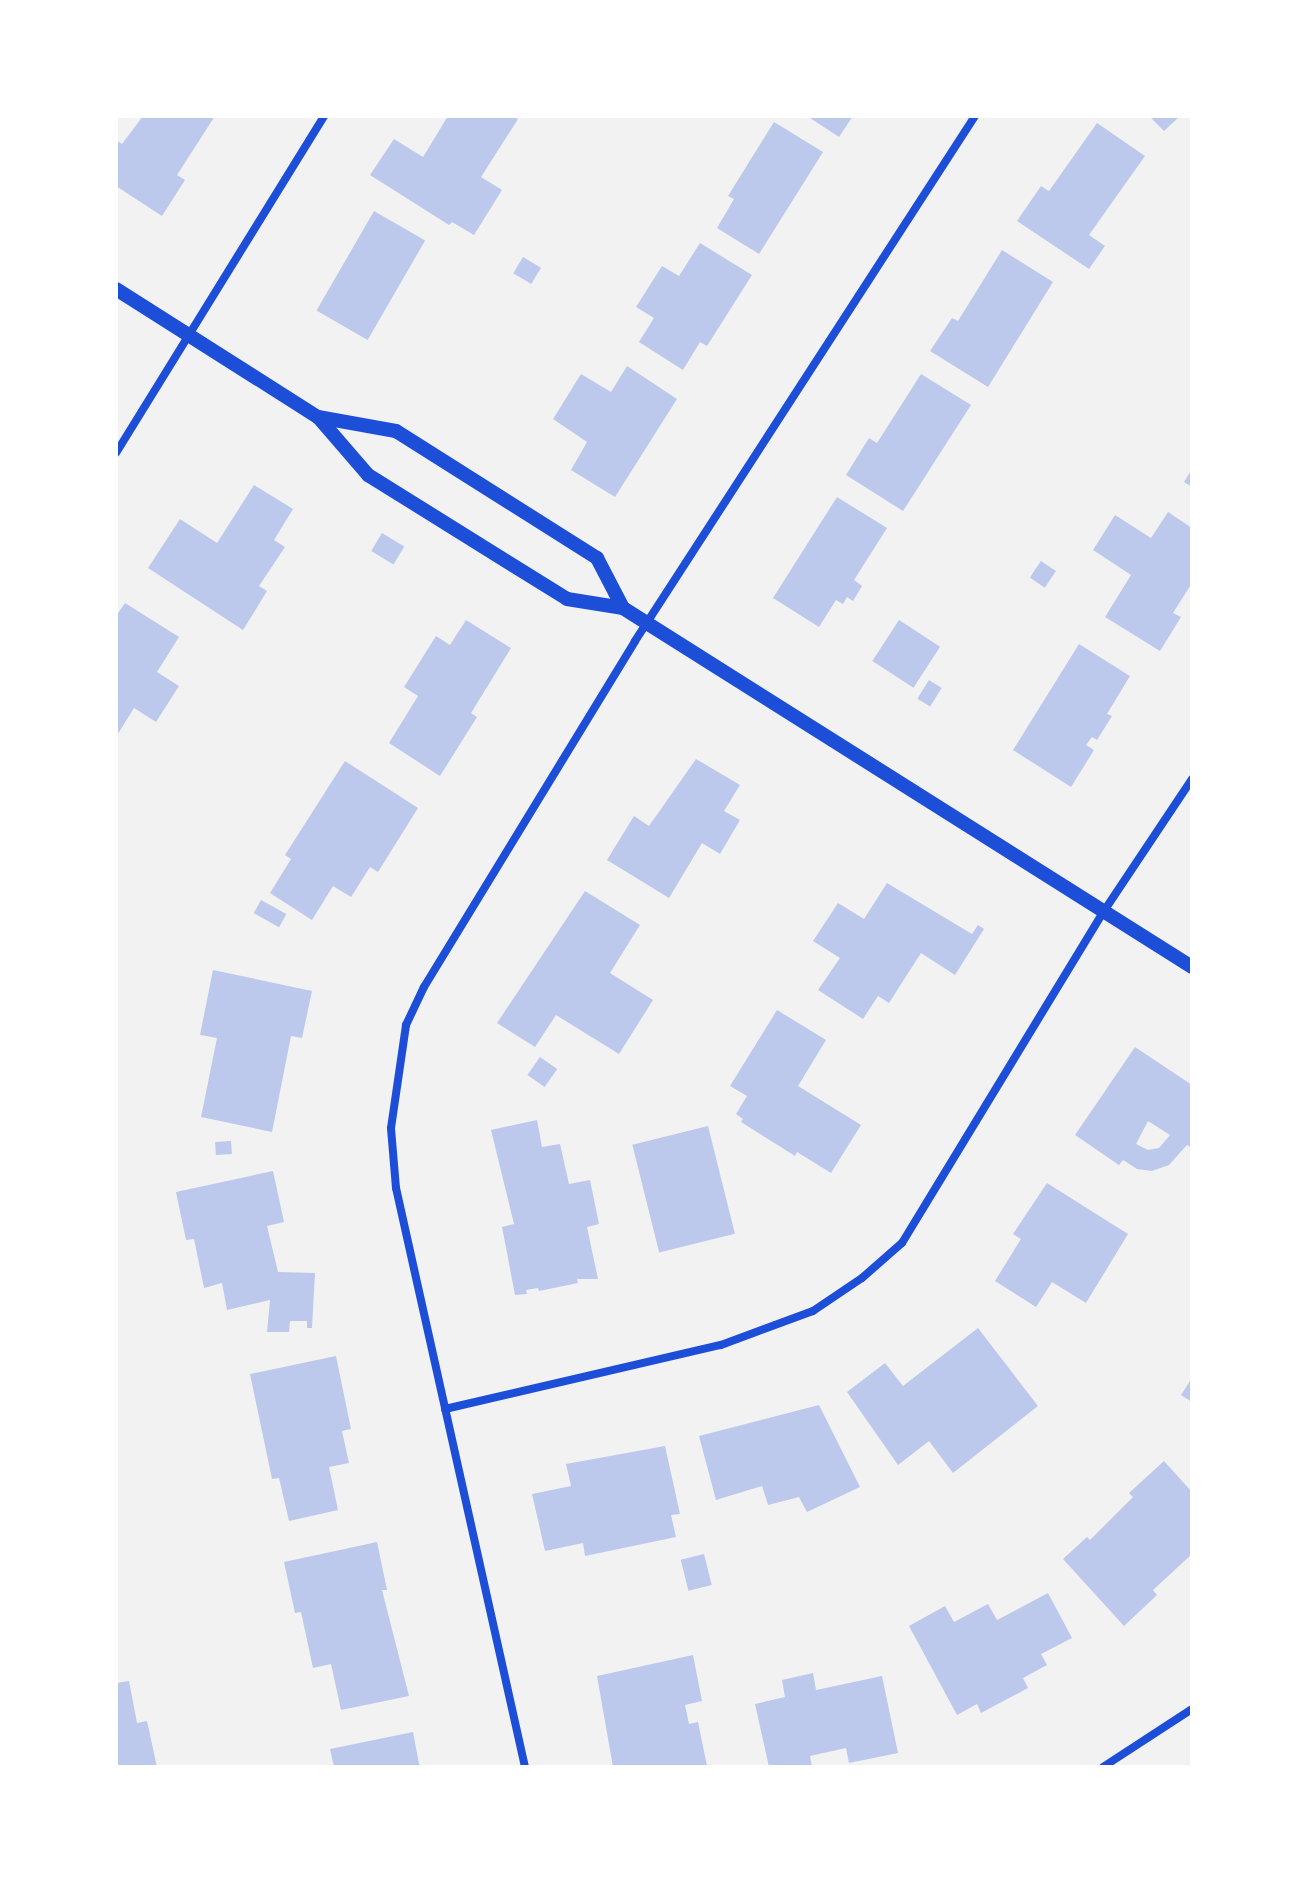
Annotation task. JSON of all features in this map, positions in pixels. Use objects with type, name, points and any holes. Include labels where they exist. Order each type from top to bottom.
[{"type":"street","points":[[116,453],[324,116]]},
{"type":"street","points":[[525,1767],[396,1188],[391,1128],[406,1025],[424,987],[647,623],[975,116]]},
{"type":"street","points":[[116,289],[318,417],[368,475],[567,599],[623,608],[1192,967]]},
{"type":"street","points":[[318,417],[396,431],[597,558],[623,608]]},
{"type":"street","points":[[445,1409],[721,1345],[813,1311],[862,1278],[902,1243],[1104,911],[1192,779]]},
{"type":"street","points":[[1103,1767],[1192,1709]]},
{"type":"building","points":[[143,116],[215,116],[177,175],[185,180],[162,216],[116,186],[116,140],[122,144]]},
{"type":"building","points":[[448,116],[512,116],[518,119],[481,177],[502,190],[474,235],[452,222],[449,225],[370,175],[394,139],[423,157]]},
{"type":"building","points":[[807,116],[853,116],[839,137]]},
{"type":"building","points":[[1149,116],[1180,116],[1164,131]]},
{"type":"building","points":[[774,122],[823,152],[759,254],[717,228],[734,199],[728,196]]},
{"type":"building","points":[[1097,123],[1145,156],[1089,235],[1105,246],[1089,269],[1017,221],[1041,186],[1049,191]]},
{"type":"building","points":[[374,211],[425,240],[368,340],[316,311]]},
{"type":"building","points":[[700,243],[752,275],[707,346],[700,342],[683,370],[639,342],[654,318],[636,307],[662,266],[679,276]]},
{"type":"building","points":[[1002,250],[1053,282],[988,387],[930,351],[952,318],[958,321]]},
{"type":"building","points":[[523,257],[541,268],[531,284],[513,273]]},
{"type":"building","points":[[627,366],[677,399],[615,497],[571,470],[587,442],[553,419],[581,374],[611,392]]},
{"type":"building","points":[[921,374],[971,405],[903,511],[846,475],[869,438],[877,443]]},
{"type":"building","points":[[1192,469],[1192,487],[1184,482]]},
{"type":"building","points":[[254,485],[293,509],[274,540],[285,547],[259,586],[267,591],[243,630],[148,568],[180,519],[217,543]]},
{"type":"building","points":[[837,497],[887,528],[854,580],[862,586],[853,601],[847,597],[843,604],[836,600],[819,627],[773,598]]},
{"type":"building","points":[[1168,512],[1192,528],[1192,583],[1173,613],[1181,617],[1160,651],[1105,617],[1131,575],[1093,550],[1115,515],[1151,538]]},
{"type":"building","points":[[382,533],[404,546],[393,564],[371,551]]},
{"type":"building","points":[[1041,561],[1056,571],[1045,588],[1030,578]]},
{"type":"building","points":[[125,603],[179,637],[157,672],[179,686],[156,722],[134,708],[116,737],[116,616]]},
{"type":"building","points":[[466,620],[511,648],[471,713],[477,717],[440,776],[389,743],[418,696],[404,687],[436,636],[450,645]]},
{"type":"building","points":[[899,620],[940,647],[913,688],[872,661]]},
{"type":"building","points":[[1079,644],[1130,676],[1107,714],[1112,716],[1097,740],[1092,737],[1086,745],[1094,750],[1071,787],[1013,750]]},
{"type":"building","points":[[929,680],[942,688],[930,707],[917,699]]},
{"type":"building","points":[[696,759],[740,785],[724,811],[740,820],[720,854],[702,843],[669,898],[607,860],[634,816],[649,826]]},
{"type":"building","points":[[345,761],[418,808],[378,872],[370,867],[351,897],[333,886],[312,920],[270,893],[291,859],[285,855]]},
{"type":"building","points":[[887,883],[972,934],[978,925],[984,929],[955,975],[921,953],[889,1003],[878,996],[863,1019],[818,990],[840,958],[813,941],[838,903],[864,919]]},
{"type":"building","points":[[585,891],[640,925],[610,973],[653,1000],[619,1054],[556,1015],[535,1047],[497,1023]]},
{"type":"building","points":[[261,900],[286,914],[279,927],[254,913]]},
{"type":"building","points":[[213,970],[312,991],[302,1038],[291,1036],[272,1132],[201,1117],[217,1038],[200,1035]]},
{"type":"building","points":[[777,1010],[826,1040],[798,1086],[861,1125],[831,1173],[797,1152],[795,1156],[741,1122],[743,1119],[736,1114],[747,1096],[730,1086]]},
{"type":"building","points":[[1135,1047],[1192,1085],[1192,1148],[1187,1145],[1169,1165],[1152,1171],[1137,1169],[1123,1160],[1119,1165],[1075,1135]],"holes":[[[1148,1121],[1170,1135],[1159,1148],[1148,1150],[1136,1144]]]},
{"type":"building","points":[[540,1057],[557,1069],[545,1087],[527,1075]]},
{"type":"building","points":[[537,1120],[542,1147],[560,1144],[569,1184],[590,1180],[599,1224],[587,1227],[598,1279],[577,1279],[578,1283],[539,1291],[538,1288],[526,1290],[527,1294],[515,1295],[502,1227],[514,1224],[491,1130]]},
{"type":"building","points":[[708,1126],[735,1234],[659,1253],[632,1145]]},
{"type":"building","points":[[231,1141],[232,1154],[216,1155],[215,1142]]},
{"type":"building","points":[[273,1171],[284,1222],[267,1226],[278,1272],[315,1273],[312,1328],[307,1328],[307,1321],[290,1321],[289,1332],[267,1332],[270,1300],[227,1310],[222,1283],[204,1288],[194,1239],[186,1240],[176,1192]]},
{"type":"building","points":[[1047,1183],[1128,1234],[1086,1303],[1052,1282],[1036,1307],[995,1281],[1021,1239],[1013,1234]]},
{"type":"building","points":[[978,1328],[1038,1406],[953,1473],[929,1441],[898,1465],[847,1392],[885,1363],[903,1386]]},
{"type":"building","points":[[336,1356],[351,1429],[342,1431],[349,1463],[329,1467],[338,1510],[289,1521],[279,1478],[272,1479],[250,1374]]},
{"type":"building","points":[[1192,1378],[1192,1402],[1181,1395]]},
{"type":"building","points":[[819,1405],[860,1487],[807,1512],[799,1497],[768,1505],[762,1486],[716,1500],[699,1436]]},
{"type":"building","points":[[665,1446],[680,1514],[671,1515],[676,1537],[585,1556],[583,1543],[545,1551],[532,1494],[571,1486],[566,1464]]},
{"type":"building","points":[[1164,1461],[1192,1492],[1192,1554],[1153,1590],[1157,1595],[1124,1626],[1063,1559],[1087,1537],[1090,1540],[1133,1497],[1129,1493]]},
{"type":"building","points":[[377,1542],[387,1590],[382,1590],[409,1696],[341,1710],[331,1664],[313,1668],[301,1612],[295,1613],[284,1562]]},
{"type":"building","points":[[704,1554],[712,1585],[688,1591],[681,1560]]},
{"type":"building","points":[[1048,1593],[1072,1638],[1041,1654],[1047,1665],[1023,1678],[1028,1688],[981,1713],[977,1704],[957,1715],[909,1626],[945,1606],[954,1622],[988,1604],[997,1620]]},
{"type":"building","points":[[693,1655],[702,1701],[685,1705],[689,1724],[698,1722],[707,1766],[613,1767],[597,1676]]},
{"type":"building","points":[[813,1673],[816,1690],[882,1676],[898,1753],[849,1763],[846,1748],[810,1756],[812,1767],[769,1767],[755,1704],[785,1697],[782,1680]]},
{"type":"building","points":[[129,1681],[137,1723],[147,1721],[157,1767],[116,1767],[116,1683]]},
{"type":"building","points":[[413,1732],[419,1764],[423,1767],[334,1767],[330,1749]]}]
